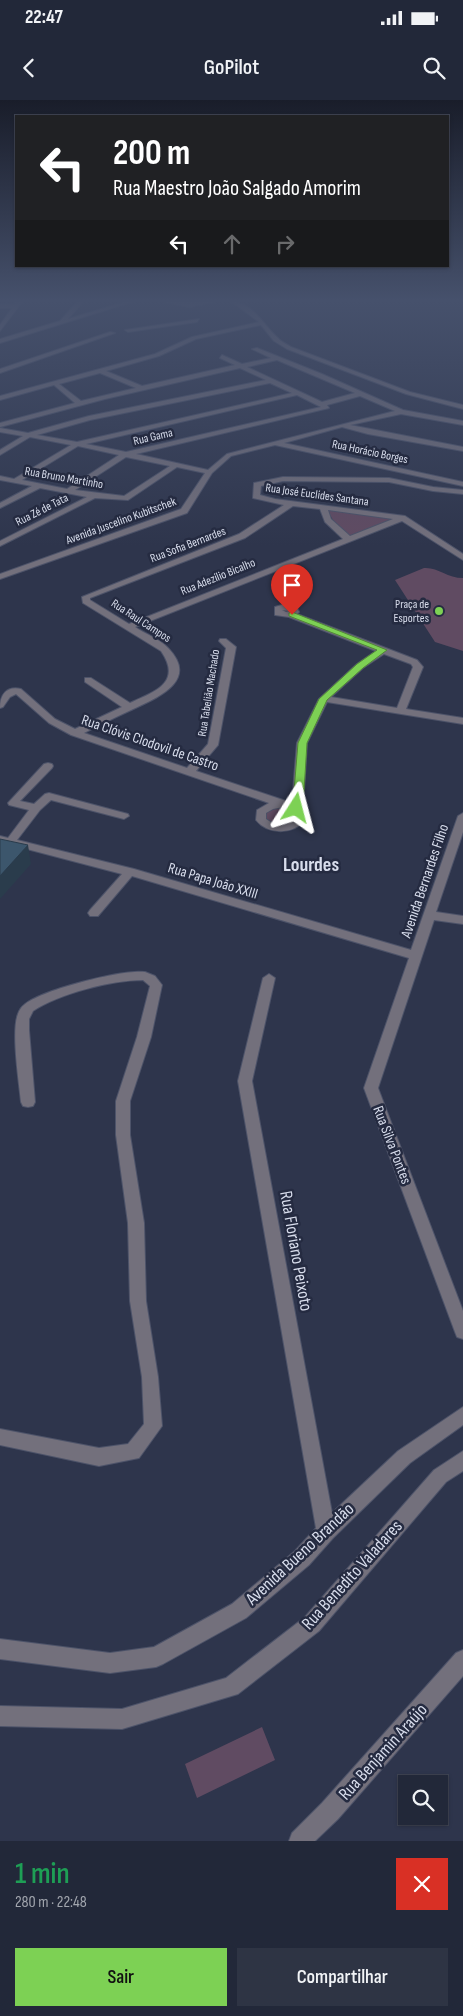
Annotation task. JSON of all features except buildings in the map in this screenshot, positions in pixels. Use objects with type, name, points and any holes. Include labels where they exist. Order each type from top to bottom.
[{"type":"street","points":[[0,398],[54,383]]},
{"type":"street","points":[[55,383],[79,403]]},
{"type":"street","points":[[129,383],[140,388]]},
{"type":"street","points":[[0,425],[48,410],[162,383]]},
{"type":"street","points":[[0,453],[29,435],[90,418],[259,383]]},
{"type":"street","points":[[275,383],[322,404],[360,394]]},
{"type":"street","points":[[336,383],[401,412],[463,423]]},
{"type":"street","points":[[381,383],[399,390],[463,407]]},
{"type":"street","points":[[15,481],[77,444],[298,393]]},
{"type":"street","name":"Rua Gama","points":[[124,455],[327,407],[322,404]]},
{"type":"street","points":[[439,419],[455,406]]},
{"type":"street","name":"Avenida Juscelino Kubitschek","points":[[0,577],[184,511],[209,472],[228,456],[343,425],[401,412]]},
{"type":"street","points":[[343,425],[375,433],[463,449]]},
{"type":"street","points":[[0,430],[209,472]]},
{"type":"street","name":"Rua Horácio Borges","points":[[273,443],[441,479],[462,488]]},
{"type":"street","points":[[70,490],[124,455]]},
{"type":"street","name":"Rua Bruno Martinho","points":[[0,478],[94,496],[125,498],[176,465]]},
{"type":"street","name":"Rua José Euclides Santana","points":[[462,488],[433,489],[396,480],[365,482],[307,478],[283,479],[257,485],[255,492],[256,496],[261,498],[402,518],[463,558]]},
{"type":"street","points":[[433,489],[445,485],[441,479]]},
{"type":"street","points":[[0,506],[38,486]]},
{"type":"street","name":"Rua Zé de Tata","points":[[0,544],[94,496]]},
{"type":"street","name":"Rua Sofia Bernardes","points":[[86,597],[242,536],[292,503]]},
{"type":"street","points":[[323,507],[328,520],[348,540]]},
{"type":"street","name":"Rua Adezílio Bicalho","points":[[128,627],[402,518]]},
{"type":"street","name":"Rua Raul Campos","points":[[75,733],[161,692],[168,686],[174,674],[172,659],[164,649],[86,601],[86,597]]},
{"type":"street","points":[[292,615],[414,662],[418,667],[400,711]]},
{"type":"street","name":"Rua Tabelião Machado","points":[[189,772],[214,745],[231,647],[223,641]]},
{"type":"street","points":[[296,808],[302,743],[324,699],[360,666],[383,650]]},
{"type":"street","points":[[88,680],[129,707]]},
{"type":"street","name":"Rua Clóvis Clodovil de Castro","points":[[0,705],[6,694],[18,691],[52,720],[75,733],[283,804]]},
{"type":"street","points":[[324,699],[463,721]]},
{"type":"street","points":[[36,808],[13,803],[48,766]]},
{"type":"street","points":[[5,840],[49,796],[124,816]]},
{"type":"street","points":[[283,804],[296,808],[301,816],[296,824],[291,827],[278,828],[265,824],[262,820],[261,812],[264,808],[283,804]]},
{"type":"street","name":"Avenida Bernardes Filho","points":[[416,956],[428,915],[463,816]]},
{"type":"street","name":"Rua Papa João XXIII","points":[[5,840],[130,872],[416,956]]},
{"type":"street","points":[[94,913],[130,872]]},
{"type":"street","points":[[428,915],[463,920]]},
{"type":"street","name":"Rua Silva Pontes","points":[[416,956],[371,1088],[463,1332]]},
{"type":"street","points":[[0,1437],[99,1456],[133,1452],[152,1426],[150,1377],[138,1301],[136,1223],[123,1135],[123,1100],[144,1038],[156,985],[150,978],[140,976],[125,978],[61,993],[37,1001],[26,1010],[22,1020],[22,1030],[28,1102]]},
{"type":"street","name":"Rua Floriano Peixoto","points":[[269,978],[245,1081],[326,1531]]},
{"type":"street","name":"Avenida Bueno Brandão","points":[[0,1649],[110,1663],[156,1657],[239,1611],[302,1558],[326,1531],[404,1456],[458,1416],[463,1415]]},
{"type":"street","name":"Rua Benedito Valadares","points":[[0,1716],[122,1719],[231,1687],[312,1624],[440,1476],[463,1460]]},
{"type":"street","name":"Rua Benjamin Araújo","points":[[300,1841],[336,1804],[463,1660]]},
{"type":"shaded area","points":[[327,510],[393,519],[351,538],[333,520]]},
{"type":"shaded area","name":"Praça de Esportes","points":[[424,568],[434,569],[457,578],[463,578],[463,651],[435,642],[395,580]]},
{"type":"shaded area","points":[[277,807],[287,808],[294,813],[295,819],[287,824],[280,825],[266,820],[265,813]]},
{"type":"shaded area","points":[[262,1727],[275,1760],[197,1798],[185,1764]]},
{"type":"place","name":"Praça de Esportes","points":[[439,611]]},
{"type":"district","name":"Lourdes","points":[[311,865]]},
{"type":"route","points":[[292,615],[383,650],[342,680],[324,699],[302,743],[296,808]]}]
